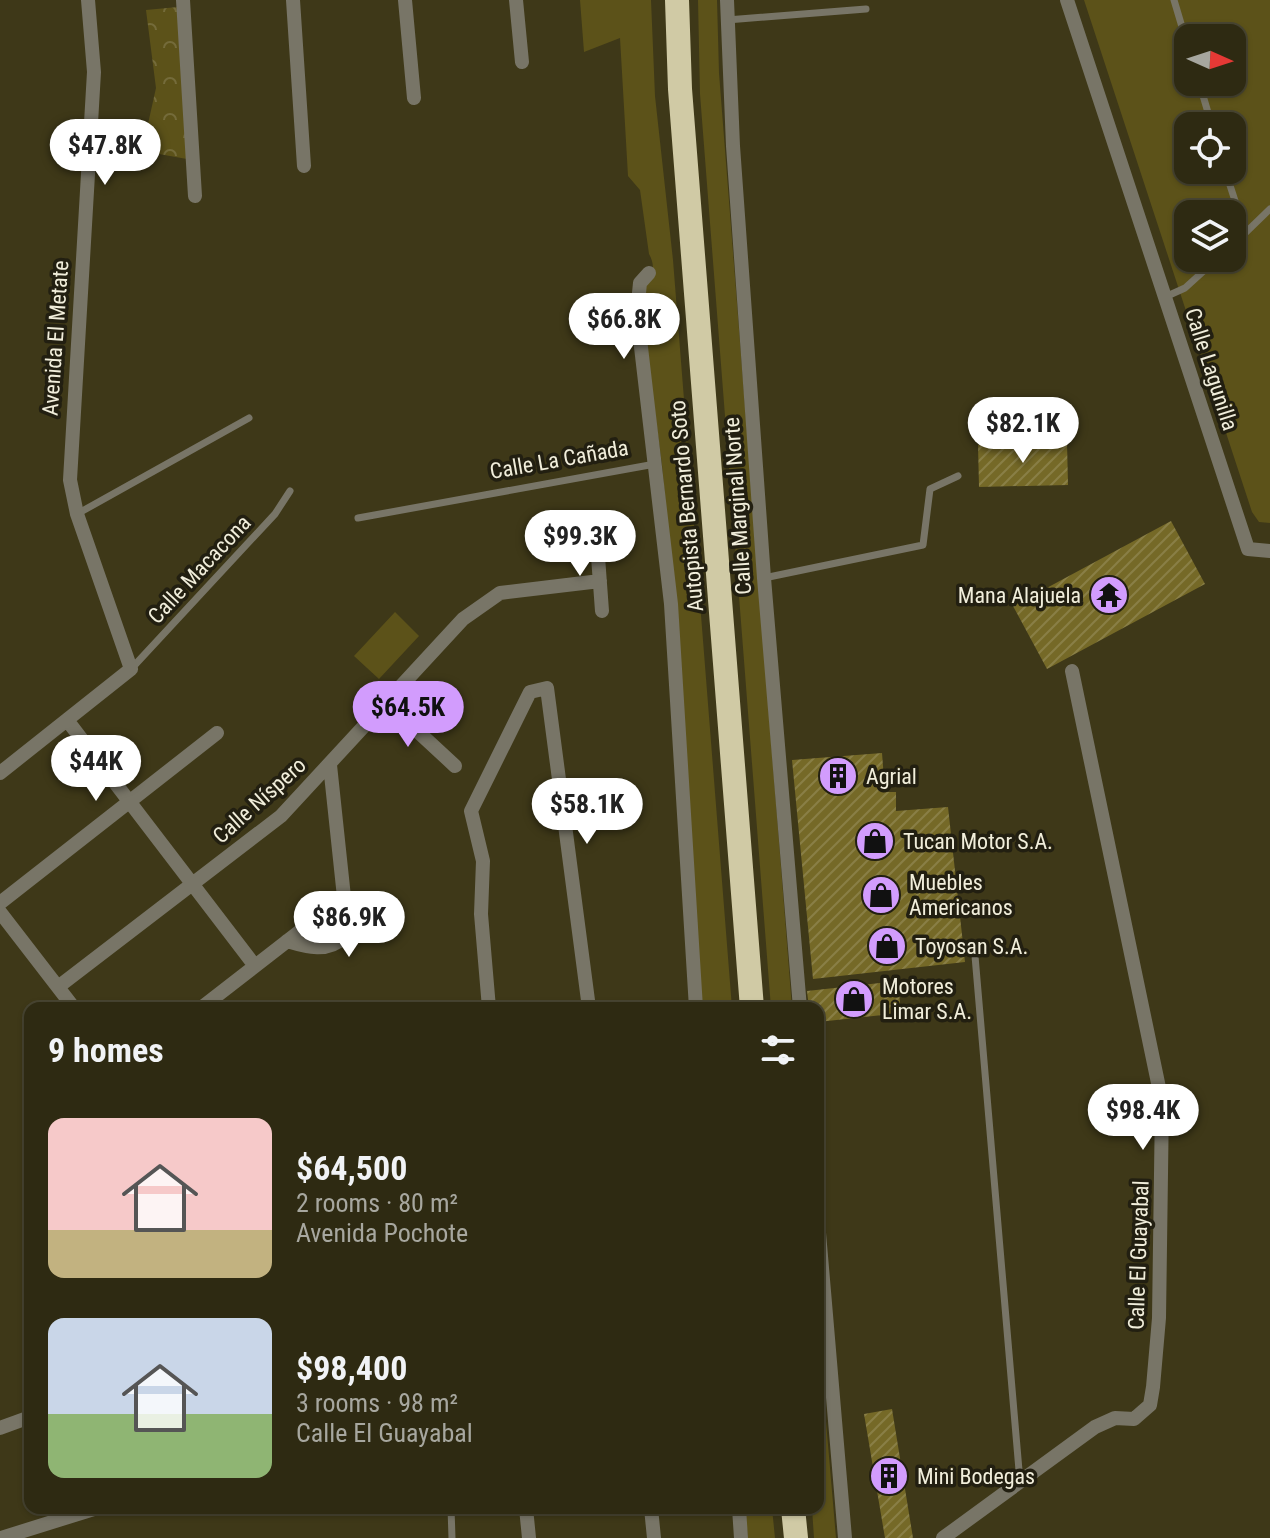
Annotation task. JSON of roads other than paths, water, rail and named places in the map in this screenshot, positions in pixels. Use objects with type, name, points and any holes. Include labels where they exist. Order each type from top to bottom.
[{"type":"highway","name":"Autopista Bernardo Soto","points":[[677,0],[680,89],[752,1002]]},
{"type":"highway","points":[[794,1514],[796,1538]]},
{"type":"street","name":"Avenida El Metate","points":[[88,0],[94,72],[70,439],[70,480],[77,514],[131,669]]},
{"type":"street","points":[[183,0],[195,196]]},
{"type":"street","points":[[293,0],[304,166]]},
{"type":"street","points":[[405,0],[414,98]]},
{"type":"street","points":[[516,0],[522,62]]},
{"type":"street","name":"Calle Marginal Norte","points":[[727,0],[734,161],[764,578],[799,1002]]},
{"type":"street","name":"Calle Lagunilla","points":[[1067,0],[1248,549],[1270,551]]},
{"type":"street","points":[[649,273],[640,283],[637,313],[656,464]]},
{"type":"street","name":"Calle La Cañada","points":[[656,464],[671,604],[696,1002]]},
{"type":"street","points":[[597,543],[602,611]]},
{"type":"street","name":"Calle Níspero","points":[[58,987],[281,816],[463,619],[500,593],[600,581]]},
{"type":"street","points":[[0,773],[131,669]]},
{"type":"street","name":"Calle El Guayabal","points":[[943,1538],[1095,1427],[1115,1418],[1134,1419],[1150,1405],[1159,1318],[1162,1102],[1072,671]]},
{"type":"street","points":[[488,1002],[481,914],[483,861],[471,811],[530,692],[547,688],[588,1002]]},
{"type":"street","points":[[387,703],[455,766]]},
{"type":"street","points":[[67,720],[255,966]]},
{"type":"street","points":[[0,903],[217,733]]},
{"type":"street","points":[[287,941],[324,947],[336,944],[344,937],[344,897],[330,765]]},
{"type":"street","points":[[209,1002],[344,897]]},
{"type":"street","points":[[0,912],[69,1002]]},
{"type":"street","points":[[824,1291],[845,1538]]},
{"type":"street","points":[[0,1428],[24,1419]]},
{"type":"street","points":[[1,1538],[78,1514]]},
{"type":"street","points":[[527,1514],[529,1538]]},
{"type":"street","points":[[652,1514],[654,1538]]},
{"type":"street","points":[[739,1514],[741,1538]]},
{"type":"lane","points":[[1174,0],[1181,24]]},
{"type":"lane","points":[[727,20],[866,9]]},
{"type":"lane","points":[[1246,232],[1270,209]]},
{"type":"lane","points":[[1165,297],[1185,288],[1203,272]]},
{"type":"lane","points":[[77,514],[249,418]]},
{"type":"lane","name":"Calle La Cañada","points":[[358,518],[656,464]]},
{"type":"lane","points":[[764,578],[923,545],[930,489],[958,476]]},
{"type":"lane","name":"Calle Macacona","points":[[131,669],[275,514],[290,491]]},
{"type":"lane","points":[[975,956],[1020,1482]]},
{"type":"lane","points":[[451,1514],[452,1538]]},
{"type":"place","name":"Mana Alajuela","points":[[1109,595]]},
{"type":"place","name":"Agrial","points":[[838,776]]},
{"type":"place","name":"Tucan Motor S.A.","points":[[875,841]]},
{"type":"place","name":"Muebles Americanos","points":[[881,895]]},
{"type":"place","name":"Toyosan S.A.","points":[[887,946]]},
{"type":"place","name":"Motores Limar S.A.","points":[[854,999]]},
{"type":"place","name":"Mini Bodegas","points":[[889,1476]]}]
